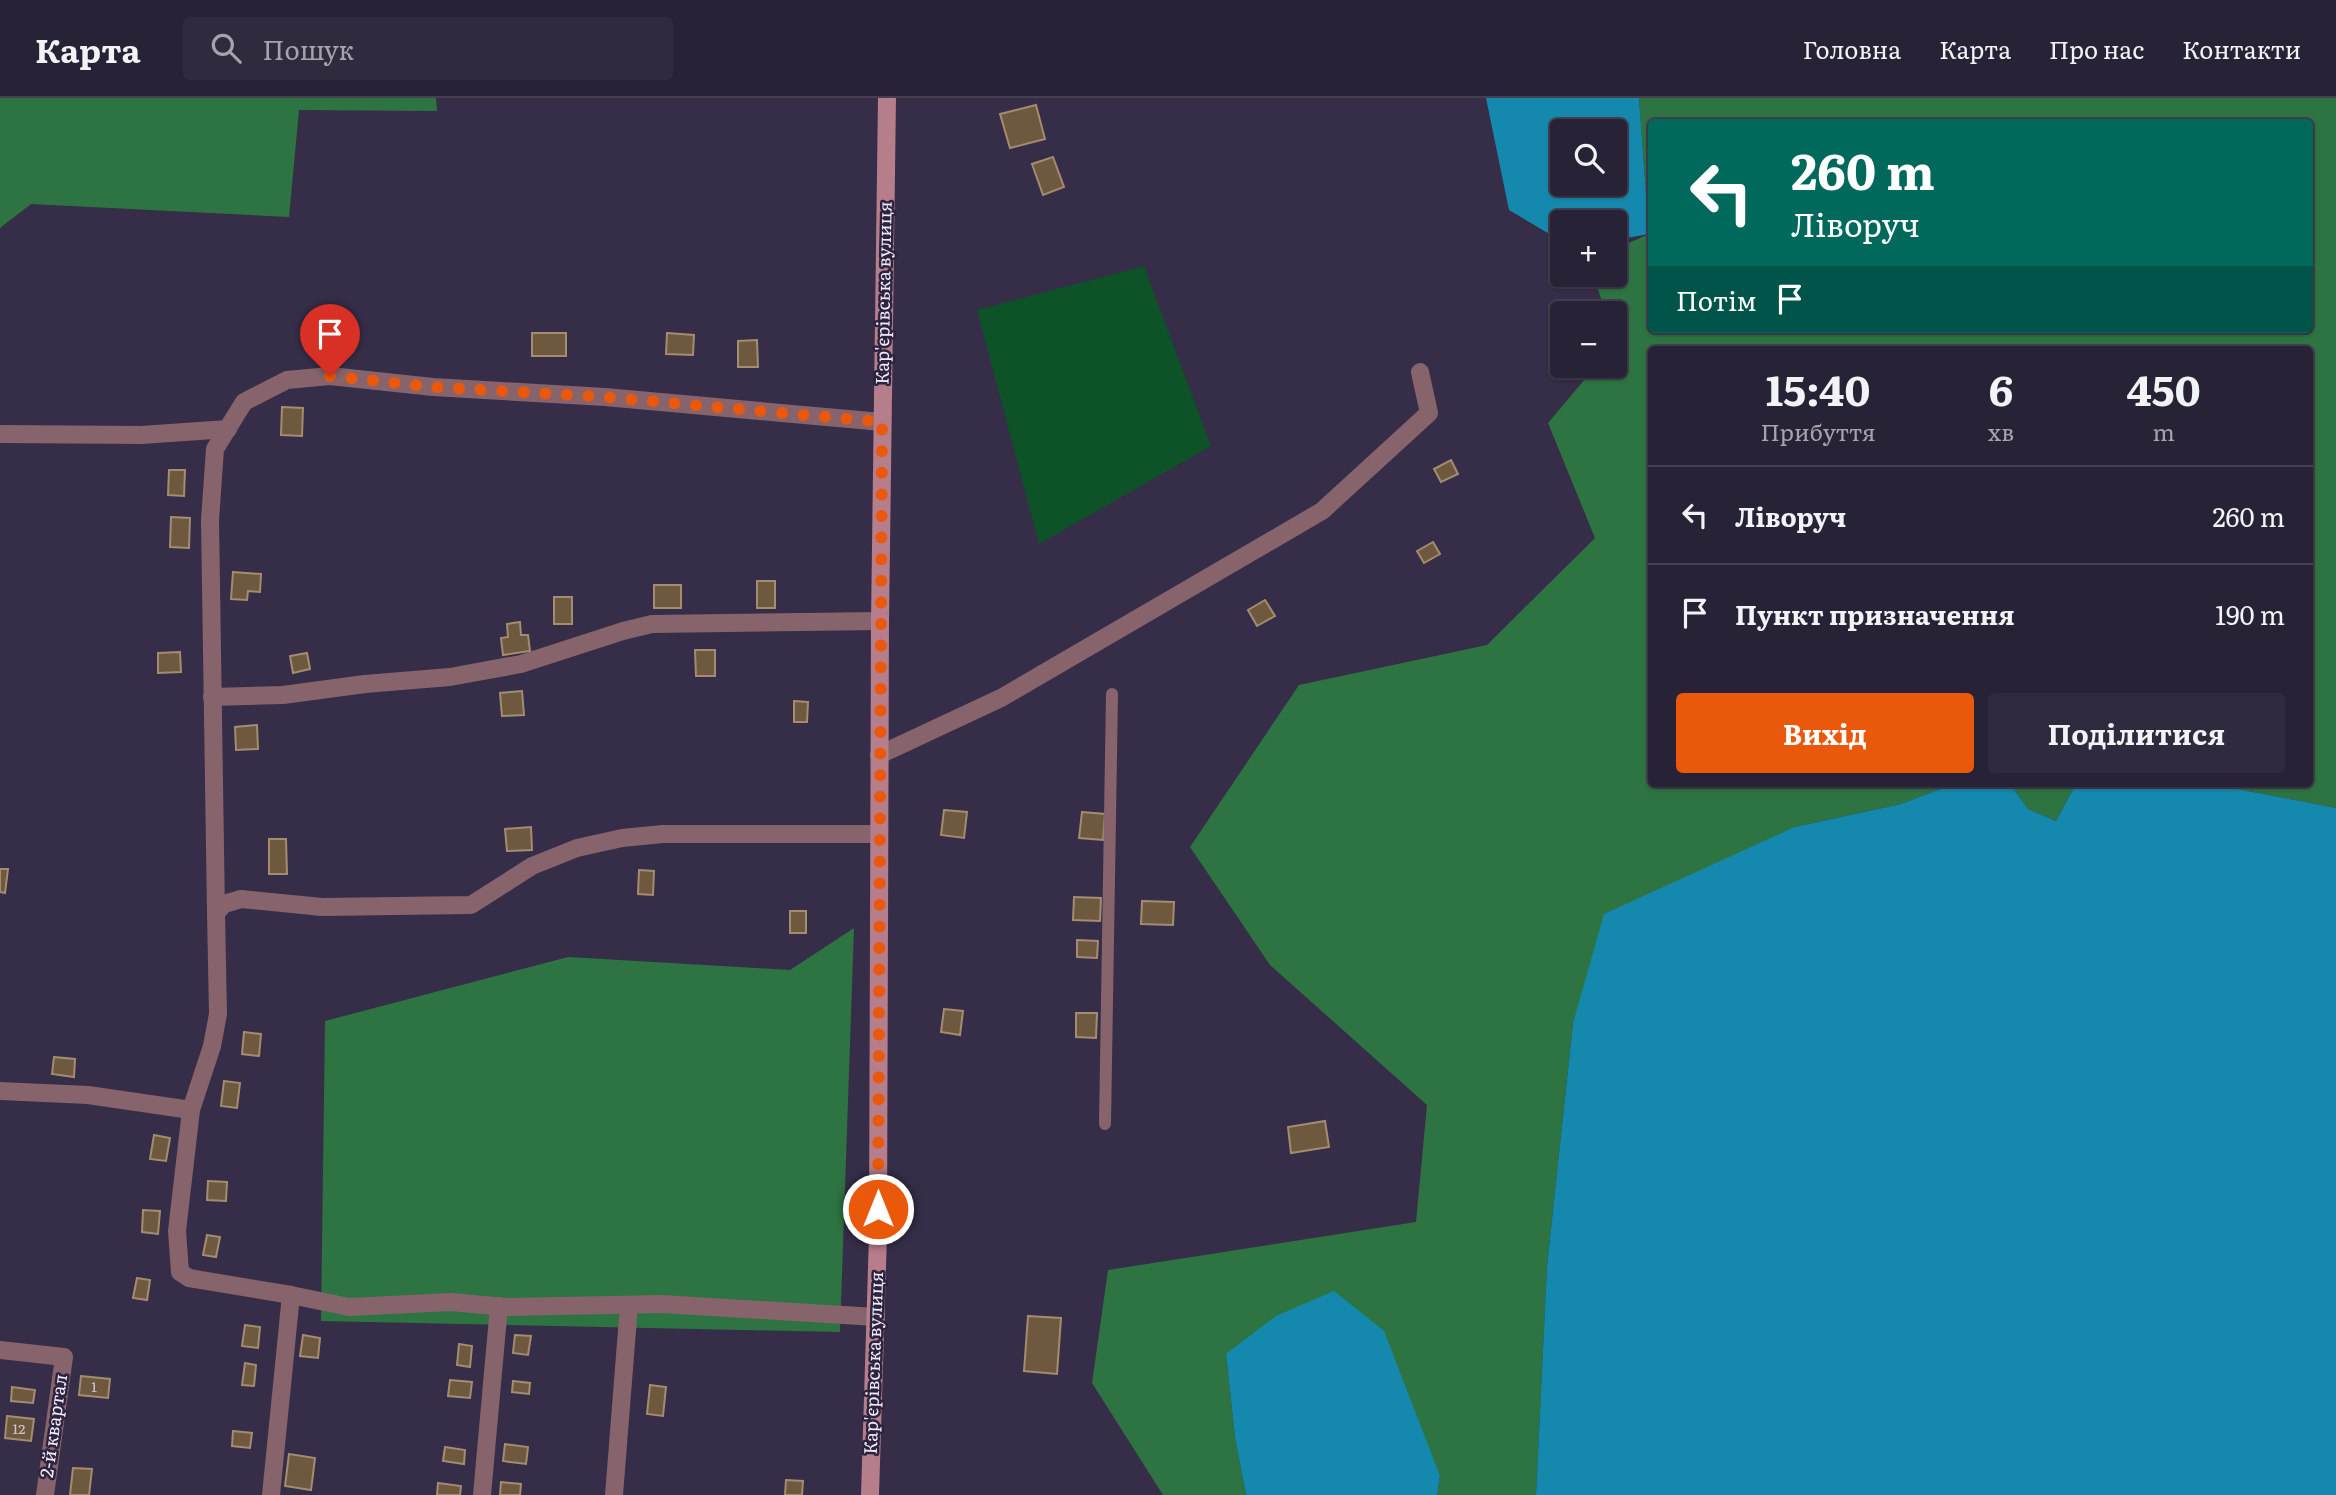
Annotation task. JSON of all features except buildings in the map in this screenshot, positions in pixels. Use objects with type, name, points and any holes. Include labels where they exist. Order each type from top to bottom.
[{"type":"street","name":"Кар'єрівська вулиця","points":[[870,1495],[876,1317],[880,621],[887,98]]},
{"type":"street","points":[[879,755],[1000,698],[1322,511],[1429,413],[1420,372]]},
{"type":"street","points":[[876,1317],[662,1304],[499,1306],[451,1302],[349,1307],[291,1294],[189,1278],[180,1272],[177,1231],[191,1110],[212,1046],[218,1014],[212,696],[213,573],[210,520],[215,449],[244,402],[287,380],[330,376],[433,387],[605,397],[882,422]]},
{"type":"street","points":[[0,434],[141,435],[228,429]]},
{"type":"street","points":[[212,696],[283,695],[365,684],[450,677],[521,664],[652,624],[880,621]]},
{"type":"street","points":[[216,913],[224,904],[241,899],[322,907],[471,905],[532,866],[577,848],[622,838],[663,834],[879,834]]},
{"type":"street","points":[[0,1091],[89,1095],[191,1110]]},
{"type":"street","points":[[271,1495],[291,1294]]},
{"type":"street","points":[[614,1495],[629,1305]]},
{"type":"street","points":[[482,1495],[499,1306]]},
{"type":"street","name":"2-й квартал","points":[[0,1350],[64,1357],[45,1495]]},
{"type":"lane","points":[[1105,1124],[1112,694]]},
{"type":"green space","points":[[0,98],[436,98],[437,111],[299,110],[289,217],[31,204],[0,228]]},
{"type":"green space","points":[[1639,98],[2336,98],[2336,808],[2228,787],[2313,787],[2313,346],[1648,346],[1648,787],[1945,787],[1901,804],[1795,827],[1573,1023],[1547,1266],[1536,1495],[1437,1495],[1440,1476],[1226,1354],[1235,1437],[1246,1495],[1163,1495],[1092,1383],[1108,1270],[1416,1222],[1427,1105],[1270,965],[1190,847],[1299,685],[1487,645],[1595,538],[1548,423],[1586,378],[1627,378],[1627,301],[1602,301],[1597,287],[1627,287],[1627,244],[1648,234],[1648,333],[2313,333],[2313,119],[1648,119],[1648,220]]},
{"type":"green space","points":[[1144,266],[1211,446],[1039,544],[977,310]]},
{"type":"green space","points":[[2012,787],[2074,787],[2056,821],[2028,809]]},
{"type":"green space","points":[[854,928],[840,1332],[321,1321],[325,1021],[568,957],[790,970]]},
{"type":"water","points":[[1486,98],[1639,98],[1648,234],[1627,238],[1627,210],[1550,210],[1550,234],[1509,210]]},
{"type":"water","points":[[1945,787],[2012,787],[2028,809],[2056,821],[2074,787],[2228,787],[2336,808],[2336,1495],[1536,1495],[1547,1266],[1573,1023],[1604,914],[1795,827],[1901,804]]},
{"type":"water","points":[[1334,1291],[1384,1331],[1440,1476],[1437,1495],[1246,1495],[1235,1437],[1226,1354],[1276,1316]]},
{"type":"route","points":[[330,376],[433,387],[605,397],[882,422],[878,1209]]}]
